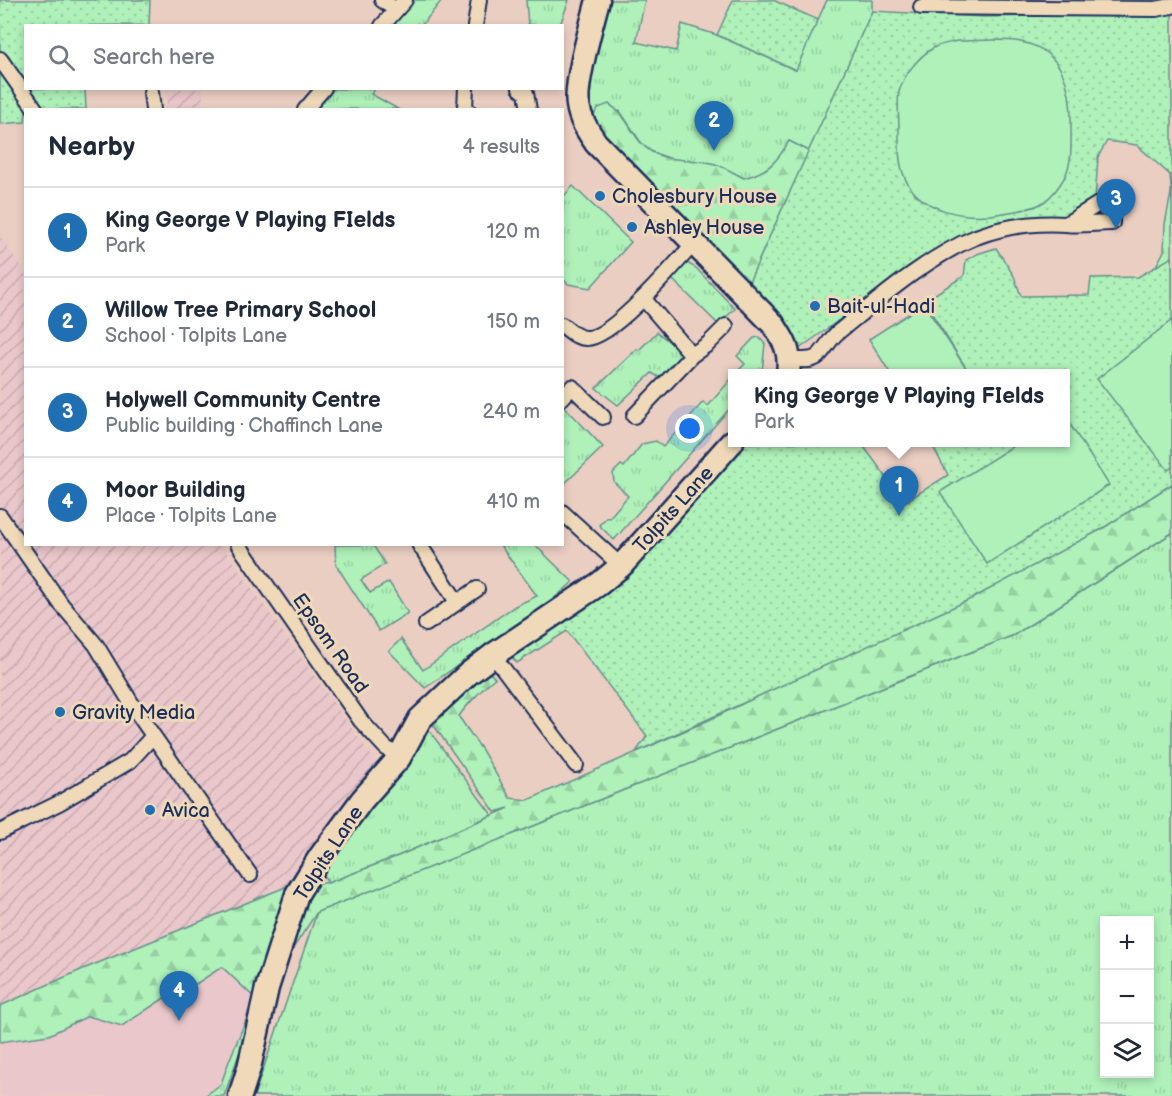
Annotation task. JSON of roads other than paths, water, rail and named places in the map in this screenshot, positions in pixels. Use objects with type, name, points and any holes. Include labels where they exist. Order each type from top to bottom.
[{"type":"main road","points":[[598,0],[579,82],[577,103],[583,123],[596,143],[773,324],[785,341],[789,367]]},
{"type":"main road","name":"Tolpits Lane","points":[[240,1096],[249,1068],[267,987],[297,894],[362,800],[399,758],[420,719],[493,655],[599,584],[621,566],[728,446]]},
{"type":"street","points":[[382,0],[401,5],[384,24]]},
{"type":"street","points":[[475,24],[479,0]]},
{"type":"street","points":[[921,7],[985,4],[1156,9],[1172,6]]},
{"type":"street","points":[[0,59],[35,108]]},
{"type":"street","points":[[307,108],[322,90]]},
{"type":"street","points":[[466,90],[464,102],[466,108]]},
{"type":"street","points":[[522,90],[526,93],[529,108]]},
{"type":"street","points":[[151,92],[153,108]]},
{"type":"street","points":[[789,367],[819,356],[828,340],[906,279],[975,237],[1003,229],[1043,223],[1066,224]]},
{"type":"street","points":[[564,327],[575,335],[586,339],[599,335],[643,298],[695,242]]},
{"type":"street","points":[[643,298],[692,355]]},
{"type":"street","points":[[634,416],[692,355],[708,344],[726,326]]},
{"type":"street","points":[[564,396],[572,387],[603,417]]},
{"type":"street","points":[[564,514],[621,566]]},
{"type":"street","points":[[0,516],[61,604],[96,645],[153,735],[250,874]]},
{"type":"street","name":"Epsom Road","points":[[239,546],[361,721],[399,758]]},
{"type":"street","points":[[420,546],[457,602]]},
{"type":"street","points":[[426,624],[477,589]]},
{"type":"street","points":[[493,655],[576,765]]},
{"type":"street","points":[[0,832],[59,803],[130,761],[153,735]]},
{"type":"place","name":"Willow Tree Primary School","points":[[714,151]]},
{"type":"place","name":"Cholesbury House","points":[[600,196]]},
{"type":"place","name":"Ashley House","points":[[632,227]]},
{"type":"place","name":"Holywell Community Centre","points":[[1116,229]]},
{"type":"place","name":"Bait-ul-Hadi","points":[[815,306]]},
{"type":"place","name":"King George V Playing FIelds","points":[[899,516]]},
{"type":"place","name":"Gravity Media","points":[[60,712]]},
{"type":"place","name":"Avica","points":[[150,810]]},
{"type":"place","name":"Moor Building","points":[[179,1021]]}]
